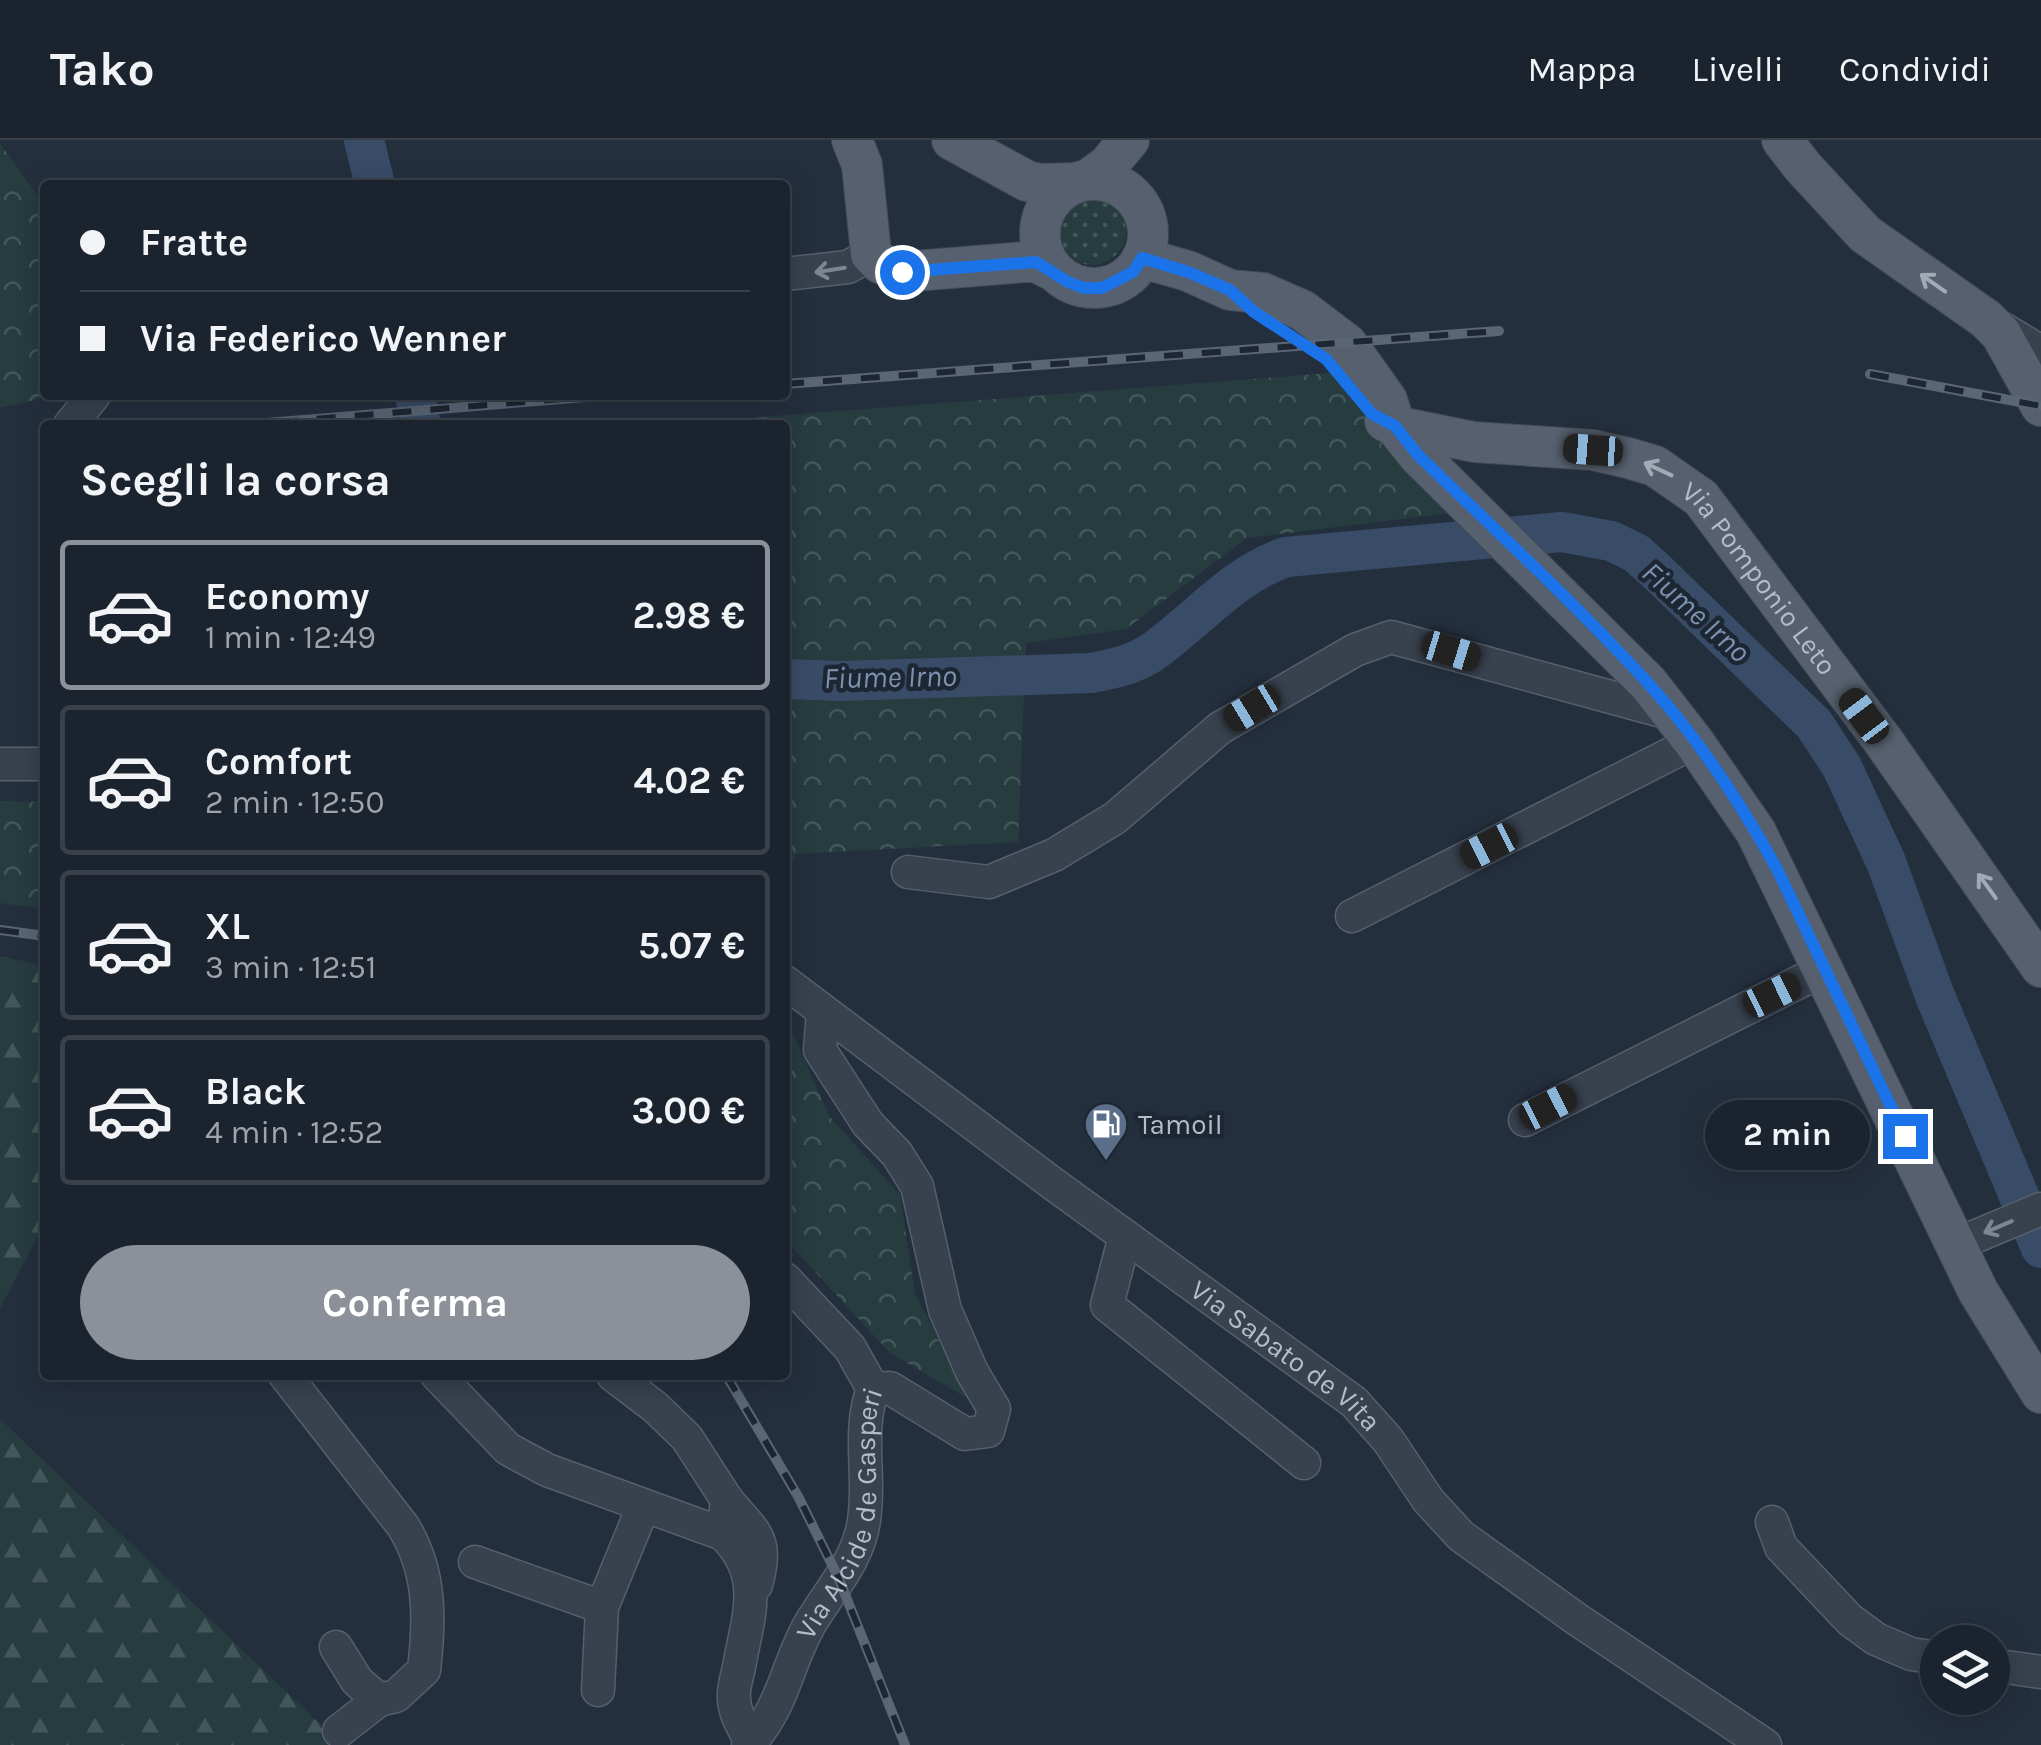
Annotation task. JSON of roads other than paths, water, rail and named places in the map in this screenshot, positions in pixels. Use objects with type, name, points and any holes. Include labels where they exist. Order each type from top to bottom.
[{"type":"main road","points":[[924,140],[985,170],[998,167]]},
{"type":"main road","points":[[862,148],[872,254],[880,263],[902,272],[1036,262],[1084,288],[1102,288],[1133,272],[1148,242],[1148,226],[1134,196],[1106,180],[1040,184],[998,167],[986,156],[952,140]]},
{"type":"main road","points":[[1054,272],[1042,248],[1040,222],[1052,198],[1108,165],[1129,140]]},
{"type":"main road","points":[[1782,140],[1865,234],[1986,319],[2001,334],[2041,406]]},
{"type":"main road","points":[[1142,258],[1230,290],[1264,294],[1302,310],[1347,344],[1387,400],[1406,440],[1648,683],[1684,728],[1756,832],[1955,1245],[2041,1393]]},
{"type":"main road","name":"Via Pomponio Leto","points":[[1406,440],[1593,450],[1655,466],[1701,498],[1884,742],[2041,968]]},
{"type":"street","points":[[790,273],[848,267],[872,254]]},
{"type":"street","points":[[1986,319],[2041,352]]},
{"type":"street","points":[[74,420],[90,400]]},
{"type":"street","points":[[1538,574],[1556,605],[1589,635],[1598,649],[1573,689]]},
{"type":"street","points":[[908,872],[989,882],[1054,854],[1115,818],[1220,728],[1373,642],[1391,637],[1573,689],[1684,728]]},
{"type":"street","points":[[1352,916],[1684,728]]},
{"type":"street","points":[[0,764],[40,764]]},
{"type":"street","points":[[1524,1120],[1825,969]]},
{"type":"street","name":"Via Sabato de Vita","points":[[790,986],[1354,1402],[1388,1440],[1428,1500],[1461,1536],[1550,1601],[1765,1745]]},
{"type":"street","name":"Via Alcide de Gasperi","points":[[723,1534],[738,1548],[748,1569],[752,1598],[734,1697],[750,1744],[773,1715],[810,1624],[850,1563],[860,1536],[867,1470],[864,1413],[873,1389],[890,1388],[965,1434],[988,1431],[994,1409],[972,1372],[945,1310],[917,1186],[896,1154],[868,1124],[820,1050],[823,1011]]},
{"type":"street","points":[[1955,1245],[2041,1209]]},
{"type":"street","points":[[1126,1236],[1107,1306],[1304,1464]]},
{"type":"street","points":[[790,1284],[850,1348],[873,1389]]},
{"type":"street","points":[[289,1380],[403,1526],[418,1550],[428,1596],[424,1670],[396,1696],[379,1700],[339,1731]]},
{"type":"street","points":[[442,1380],[508,1449],[547,1470],[723,1534],[727,1500]]},
{"type":"street","points":[[620,1380],[655,1406],[687,1438],[727,1500],[759,1539],[764,1556],[752,1598]]},
{"type":"street","points":[[598,1690],[602,1607],[643,1506]]},
{"type":"street","points":[[1772,1522],[1781,1547],[1850,1620],[1876,1639],[1920,1655]]},
{"type":"street","points":[[476,1562],[602,1607]]},
{"type":"street","points":[[336,1647],[357,1682],[379,1700]]},
{"type":"street","points":[[2010,1668],[2041,1672]]},
{"type":"waterway","name":"Fiume Irno","points":[[364,140],[374,180]]},
{"type":"waterway","name":"Fiume Irno","points":[[416,400],[420,420]]},
{"type":"waterway","name":"Fiume Irno","points":[[790,679],[1091,673],[1144,657],[1231,587],[1286,557],[1562,532],[1611,541],[1636,553],[1655,570],[1814,724],[1842,767],[1886,862],[1935,996],[2041,1248]]},
{"type":"railway","points":[[790,384],[1499,331]]},
{"type":"railway","points":[[1870,374],[2041,406]]},
{"type":"railway","points":[[303,420],[549,400]]},
{"type":"railway","points":[[0,930],[40,935]]},
{"type":"railway","points":[[729,1380],[799,1498],[839,1579],[905,1745]]},
{"type":"place","name":"Tamoil","points":[[1106,1162]]}]
